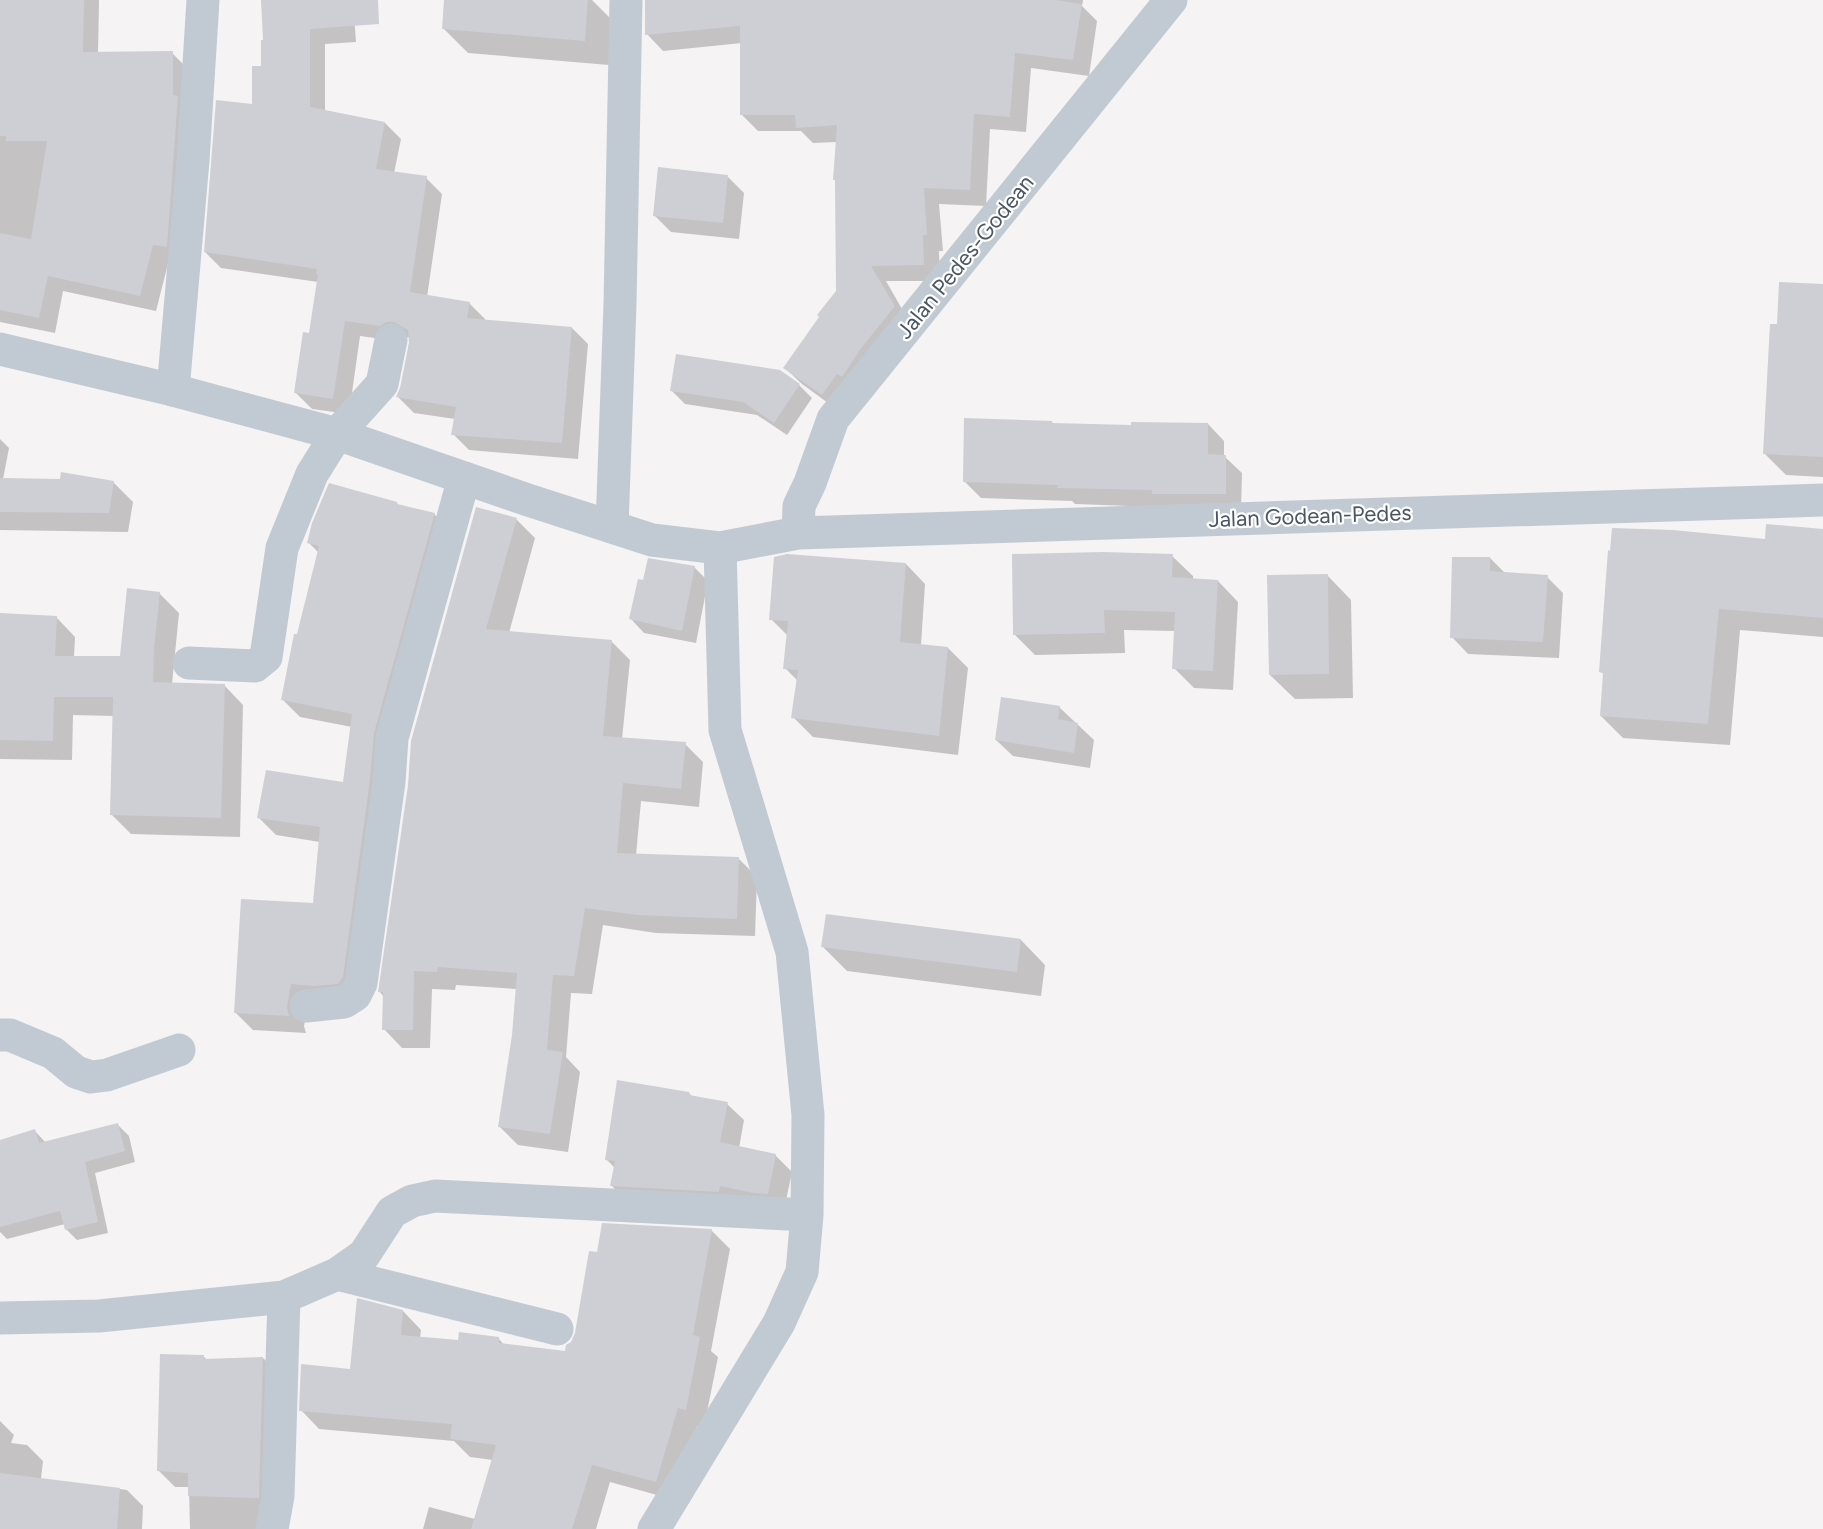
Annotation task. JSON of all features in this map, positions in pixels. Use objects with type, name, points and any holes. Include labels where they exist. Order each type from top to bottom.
[{"type":"street","points":[[173,390],[193,160],[203,0]]},
{"type":"street","points":[[612,527],[620,304],[626,0]]},
{"type":"street","name":"Jalan Pedes-Godean","points":[[798,533],[799,506],[810,483],[833,419],[1171,0]]},
{"type":"street","points":[[189,663],[255,666],[266,657],[282,548],[312,474],[337,434],[382,384],[391,340]]},
{"type":"street","name":"Jalan Godean-Pedes","points":[[0,349],[173,390],[337,434],[652,540],[720,548],[798,533],[1823,500]]},
{"type":"street","points":[[306,1006],[344,1002],[355,995],[361,983],[388,792],[392,738],[464,478]]},
{"type":"street","points":[[654,1529],[779,1323],[802,1272],[807,1215],[808,1115],[792,952],[725,730],[720,548]]},
{"type":"street","points":[[0,1035],[10,1035],[53,1053],[76,1072],[91,1077],[107,1075],[179,1050]]},
{"type":"street","points":[[0,1318],[99,1316],[284,1297],[337,1274],[364,1255],[392,1212],[412,1201],[435,1196],[807,1215]]},
{"type":"street","points":[[337,1274],[557,1329]]},
{"type":"street","points":[[272,1529],[278,1496],[284,1297]]},
{"type":"building","points":[[0,0],[84,0],[83,52],[173,51],[173,95],[178,96],[167,247],[153,245],[140,296],[48,276],[39,318],[0,310],[0,233],[31,239],[47,141],[6,141],[6,136],[0,136]]},
{"type":"building","points":[[261,0],[378,0],[379,24],[310,29],[310,107],[385,122],[376,169],[427,176],[410,292],[470,302],[467,318],[572,327],[562,443],[451,435],[456,407],[396,397],[409,343],[408,330],[394,322],[386,322],[380,326],[345,321],[333,399],[294,393],[303,332],[309,333],[317,269],[204,252],[216,100],[252,104],[252,66],[261,66],[261,40],[263,40]]},
{"type":"building","points":[[444,0],[588,0],[585,41],[442,29]]},
{"type":"building","points":[[645,0],[1055,0],[1082,4],[1073,60],[1015,53],[1010,117],[974,114],[970,190],[924,188],[927,235],[923,235],[924,265],[871,266],[895,306],[862,347],[842,377],[837,374],[822,395],[783,368],[819,317],[817,315],[836,291],[835,180],[833,180],[837,125],[796,128],[795,115],[740,115],[740,26],[645,35]]},
{"type":"building","points":[[658,167],[728,175],[723,223],[653,216]]},
{"type":"building","points":[[1779,282],[1823,284],[1823,457],[1763,454],[1770,324],[1777,324]]},
{"type":"building","points":[[676,354],[780,370],[800,384],[774,423],[743,402],[670,391]]},
{"type":"building","points":[[964,418],[1131,425],[1131,422],[1208,423],[1208,454],[1226,455],[1226,494],[1152,494],[1152,490],[1057,488],[1058,485],[963,482]]},
{"type":"building","points":[[61,472],[114,481],[109,513],[0,512],[0,478],[60,479]]},
{"type":"building","points":[[329,483],[435,513],[374,733],[370,780],[343,977],[338,984],[314,986],[291,984],[287,1007],[289,1016],[234,1013],[241,899],[313,903],[320,827],[257,818],[266,770],[343,782],[352,714],[281,700],[294,634],[297,634],[319,546],[307,543],[312,523]]},
{"type":"building","points":[[476,507],[517,518],[486,629],[612,640],[603,736],[686,742],[681,789],[623,783],[617,853],[739,857],[737,919],[637,915],[585,908],[574,976],[553,975],[547,1050],[563,1052],[550,1134],[498,1127],[512,1035],[517,973],[438,967],[437,972],[414,971],[413,1030],[382,1030],[383,992],[378,992],[408,785],[411,741]]},
{"type":"building","points":[[1766,524],[1823,529],[1823,618],[1719,609],[1708,724],[1600,716],[1603,673],[1599,672],[1608,550],[1610,551],[1612,528],[1673,530],[1765,539]]},
{"type":"building","points":[[1103,552],[1173,554],[1172,577],[1218,580],[1213,671],[1172,669],[1175,612],[1104,610],[1105,633],[1013,635],[1012,554]]},
{"type":"building","points":[[787,554],[906,563],[900,642],[948,647],[939,736],[791,718],[798,670],[783,669],[788,621],[769,620],[774,557]]},
{"type":"building","points":[[1452,557],[1490,557],[1490,571],[1548,575],[1543,642],[1450,638]]},
{"type":"building","points":[[648,558],[695,566],[682,631],[629,619],[638,579],[643,580]]},
{"type":"building","points":[[1328,574],[1329,674],[1269,675],[1267,575]]},
{"type":"building","points":[[127,588],[160,592],[153,682],[225,684],[221,818],[110,815],[113,697],[54,697],[53,741],[0,740],[0,613],[57,616],[55,656],[120,656]]},
{"type":"building","points":[[1001,697],[1060,706],[1058,719],[1078,723],[1074,753],[995,740]]},
{"type":"building","points":[[826,914],[1021,939],[1017,972],[821,947]]},
{"type":"building","points":[[617,1080],[689,1092],[689,1095],[728,1102],[720,1142],[776,1154],[768,1194],[720,1186],[719,1192],[610,1186],[615,1161],[605,1160]]},
{"type":"building","points":[[118,1123],[125,1151],[85,1162],[98,1222],[65,1230],[60,1211],[0,1227],[0,1140],[35,1129],[39,1143]]},
{"type":"building","points":[[602,1223],[712,1229],[693,1335],[700,1337],[686,1410],[678,1408],[656,1482],[592,1465],[572,1529],[471,1529],[496,1445],[450,1439],[452,1424],[299,1411],[301,1364],[350,1369],[357,1298],[403,1310],[401,1335],[458,1340],[459,1332],[499,1337],[499,1343],[565,1351],[566,1345],[571,1342],[575,1333],[589,1251],[597,1252]]},
{"type":"building","points":[[160,1354],[204,1355],[204,1359],[263,1357],[259,1498],[188,1496],[188,1473],[157,1471]]},
{"type":"building","points":[[0,1473],[120,1488],[117,1529],[0,1529]]}]
